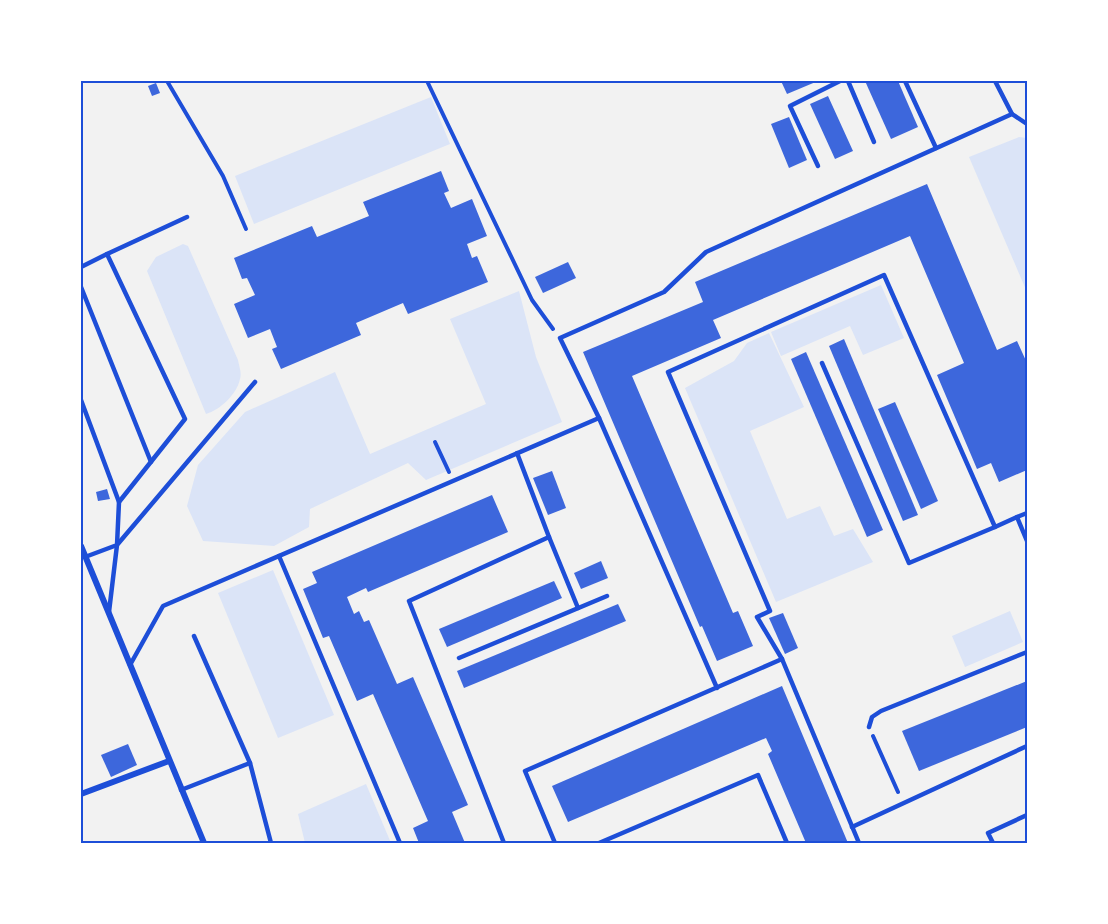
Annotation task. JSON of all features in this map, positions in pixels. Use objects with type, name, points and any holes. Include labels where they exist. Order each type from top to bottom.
[{"type":"street","points":[[81,546],[204,843]]},
{"type":"street","points":[[81,794],[169,761]]},
{"type":"lane","points":[[818,166],[790,106],[840,81]]},
{"type":"lane","points":[[848,81],[874,142]]},
{"type":"lane","points":[[905,81],[936,148]]},
{"type":"lane","points":[[995,81],[1012,114],[1027,124]]},
{"type":"lane","points":[[717,688],[599,418],[560,338],[664,292],[706,252],[1012,114]]},
{"type":"lane","points":[[81,267],[187,217]]},
{"type":"lane","points":[[107,254],[185,419],[119,502]]},
{"type":"lane","points":[[859,843],[782,659],[757,617],[770,611],[668,372],[884,275],[994,527]]},
{"type":"lane","points":[[81,287],[152,462]]},
{"type":"lane","points":[[822,363],[909,563],[1027,513]]},
{"type":"lane","points":[[85,557],[117,545],[255,382]]},
{"type":"lane","points":[[81,400],[119,502],[117,545],[109,612]]},
{"type":"lane","points":[[130,665],[163,606],[599,418]]},
{"type":"lane","points":[[516,453],[578,608]]},
{"type":"lane","points":[[1017,518],[1027,541]]},
{"type":"lane","points":[[504,843],[409,601],[549,537]]},
{"type":"lane","points":[[279,556],[400,843]]},
{"type":"lane","points":[[459,658],[607,596]]},
{"type":"lane","points":[[194,636],[250,763],[271,843]]},
{"type":"lane","points":[[869,727],[872,717],[881,711],[1027,652]]},
{"type":"lane","points":[[555,843],[525,771],[782,659]]},
{"type":"lane","points":[[852,827],[1027,746]]},
{"type":"lane","points":[[181,790],[250,763]]},
{"type":"lane","points":[[599,843],[758,775],[787,843]]},
{"type":"lane","points":[[993,843],[988,833],[1027,815]]},
{"type":"path","points":[[167,81],[224,176],[246,230]]},
{"type":"path","points":[[427,81],[532,300],[560,338]]},
{"type":"path","points":[[435,442],[452,481]]},
{"type":"path","points":[[869,727],[903,803]]},
{"type":"shaded area","points":[[431,97],[450,144],[254,224],[235,176]]},
{"type":"shaded area","points":[[1019,137],[1027,138],[1027,292],[969,157]]},
{"type":"shaded area","points":[[183,244],[188,246],[238,360],[241,372],[232,396],[217,409],[206,414],[147,271],[156,257]]},
{"type":"shaded area","points":[[881,285],[904,338],[863,355],[850,326],[781,356],[771,332]]},
{"type":"shaded area","points":[[519,291],[536,357],[562,422],[426,480],[408,463],[310,509],[309,527],[274,546],[203,541],[187,506],[198,465],[245,412],[335,372],[370,454],[486,404],[450,319]]},
{"type":"shaded area","points":[[769,333],[804,407],[750,431],[787,519],[820,506],[834,536],[853,529],[873,562],[776,602],[685,388],[734,361],[747,343]]},
{"type":"shaded area","points":[[273,570],[334,715],[278,738],[218,593]]},
{"type":"shaded area","points":[[1010,611],[1023,642],[965,667],[952,636]]},
{"type":"shaded area","points":[[366,784],[391,843],[305,843],[298,814]]},
{"type":"building","points":[[781,81],[818,81],[787,94]]},
{"type":"building","points":[[865,81],[898,81],[918,127],[891,139]]},
{"type":"building","points":[[156,83],[160,93],[152,96],[148,86]]},
{"type":"building","points":[[828,96],[853,151],[835,159],[810,104]]},
{"type":"building","points":[[789,117],[807,160],[789,168],[771,124]]},
{"type":"building","points":[[441,171],[449,191],[444,193],[451,208],[472,199],[487,236],[467,244],[472,258],[477,256],[488,282],[408,314],[403,303],[356,323],[361,335],[281,369],[272,349],[277,347],[270,329],[248,338],[234,304],[255,295],[247,278],[242,279],[234,258],[312,226],[317,237],[369,216],[363,202]]},
{"type":"building","points":[[927,184],[997,350],[1017,341],[1027,363],[1027,470],[999,482],[991,463],[977,469],[937,375],[964,363],[910,236],[713,320],[721,338],[632,376],[733,613],[738,611],[753,646],[717,661],[702,626],[700,627],[583,352],[703,302],[695,282]]},
{"type":"building","points":[[568,262],[576,278],[543,293],[535,277]]},
{"type":"building","points":[[844,339],[918,515],[903,521],[829,346]]},
{"type":"building","points":[[806,352],[883,530],[867,537],[791,359]]},
{"type":"building","points":[[895,402],[938,501],[921,509],[878,409]]},
{"type":"building","points":[[552,471],[566,508],[548,515],[533,478]]},
{"type":"building","points":[[107,489],[110,499],[98,501],[96,492]]},
{"type":"building","points":[[492,495],[508,532],[368,592],[366,588],[347,597],[354,614],[359,611],[364,622],[369,620],[397,684],[413,677],[468,805],[452,812],[465,843],[419,843],[413,828],[428,821],[373,694],[357,701],[329,636],[323,638],[303,589],[317,583],[312,572]]},
{"type":"building","points":[[601,561],[608,578],[581,589],[574,573]]},
{"type":"building","points":[[554,581],[562,598],[447,647],[439,629]]},
{"type":"building","points":[[618,604],[626,621],[464,688],[457,671]]},
{"type":"building","points":[[783,613],[798,648],[785,654],[769,618]]},
{"type":"building","points":[[1027,681],[1027,727],[919,771],[902,731]]},
{"type":"building","points":[[782,686],[848,843],[806,843],[768,754],[772,751],[766,738],[568,822],[552,786]]},
{"type":"building","points":[[128,744],[137,765],[111,777],[101,755]]}]
